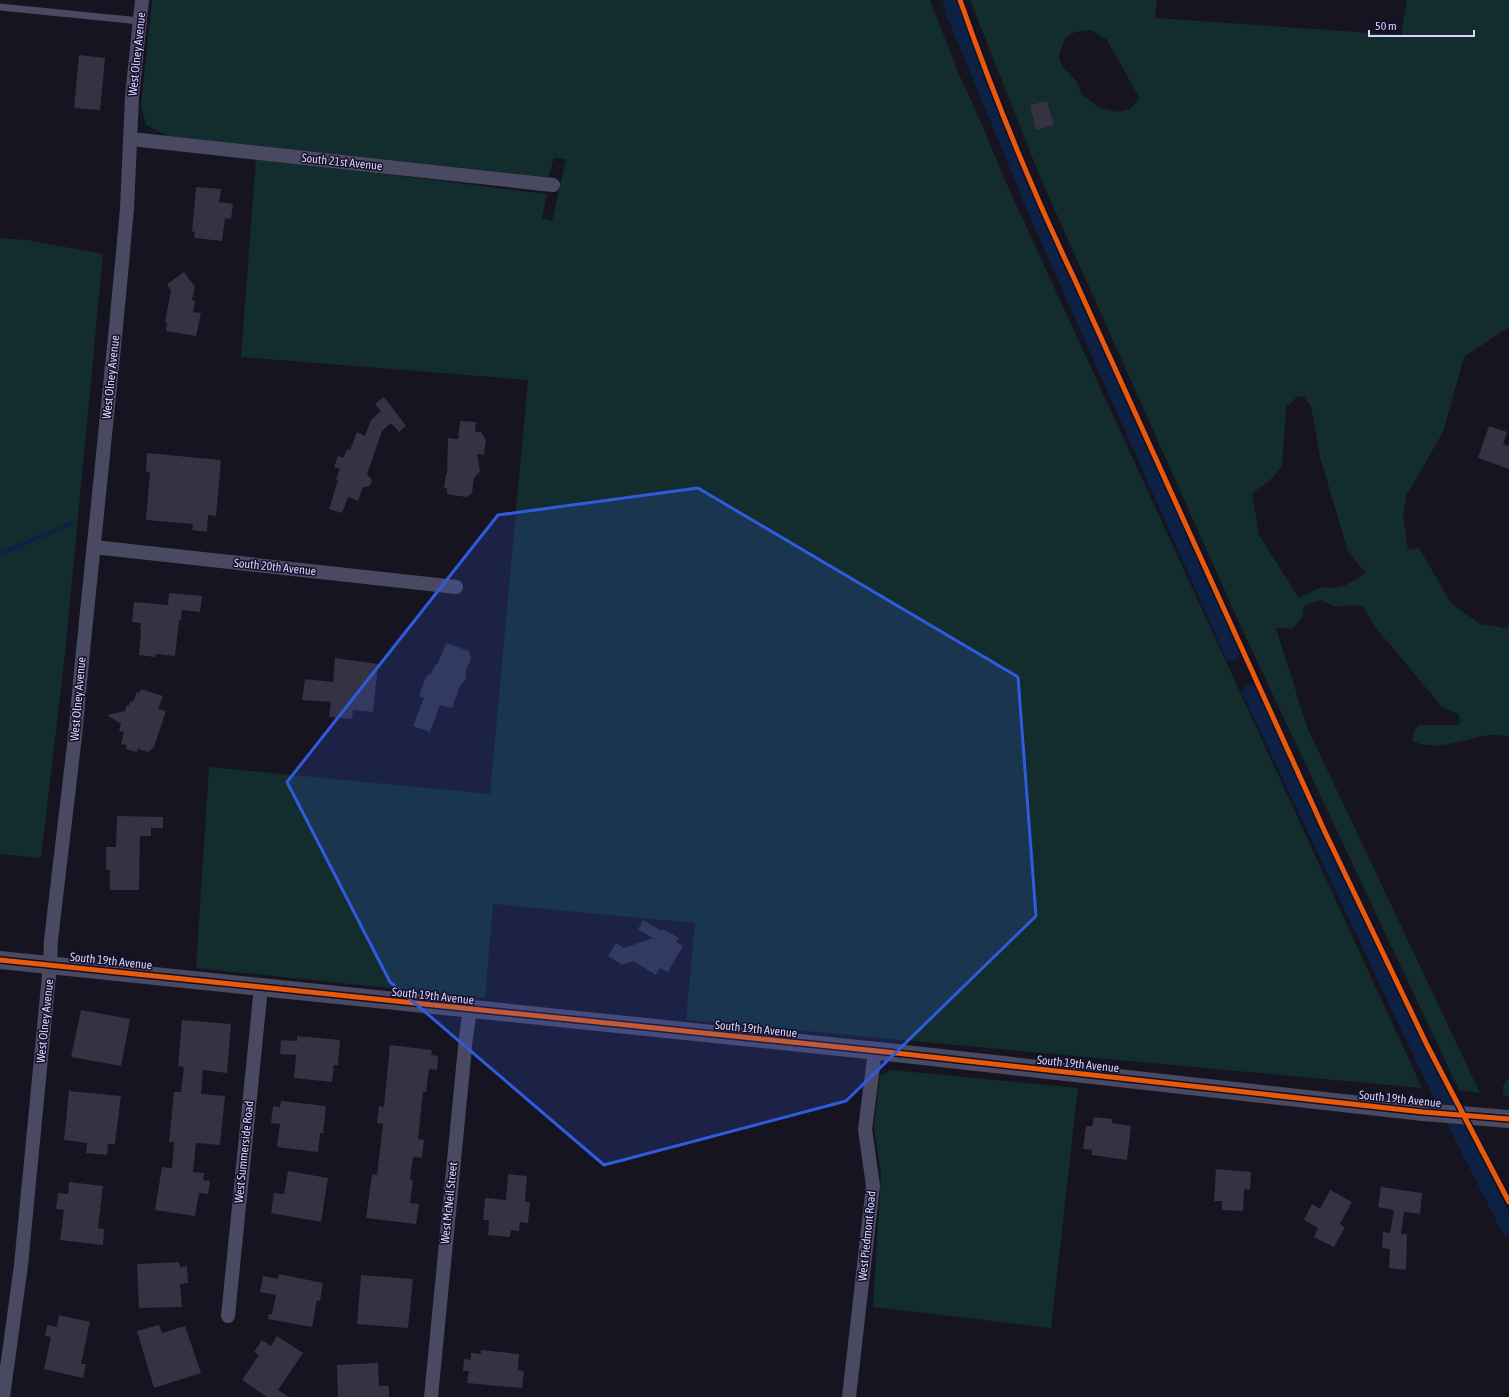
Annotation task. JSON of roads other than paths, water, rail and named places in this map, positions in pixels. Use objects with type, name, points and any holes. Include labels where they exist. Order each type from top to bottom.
[{"type":"street","name":"West Olney Avenue","points":[[3,1397],[21,1265],[52,932],[75,736],[124,249],[131,139],[132,97],[142,0]]},
{"type":"street","name":"South 21st Avenue","points":[[131,139],[553,185]]},
{"type":"street","name":"South 20th Avenue","points":[[94,547],[456,587]]},
{"type":"street","name":"South 19th Avenue","points":[[0,960],[875,1051],[1423,1112],[1509,1120]]},
{"type":"street","name":"West Summerside Road","points":[[228,1316],[261,987]]},
{"type":"street","name":"West McNeil Street","points":[[431,1397],[466,1037],[470,1010]]},
{"type":"street","name":"West Piedmont Road","points":[[849,1397],[873,1186],[865,1130],[875,1051]]},
{"type":"lane","points":[[0,7],[140,21]]},
{"type":"waterway","points":[[950,0],[954,14],[1040,221],[1232,653]]},
{"type":"waterway","points":[[0,554],[72,523]]},
{"type":"waterway","points":[[1250,692],[1432,1077],[1509,1229]]}]
